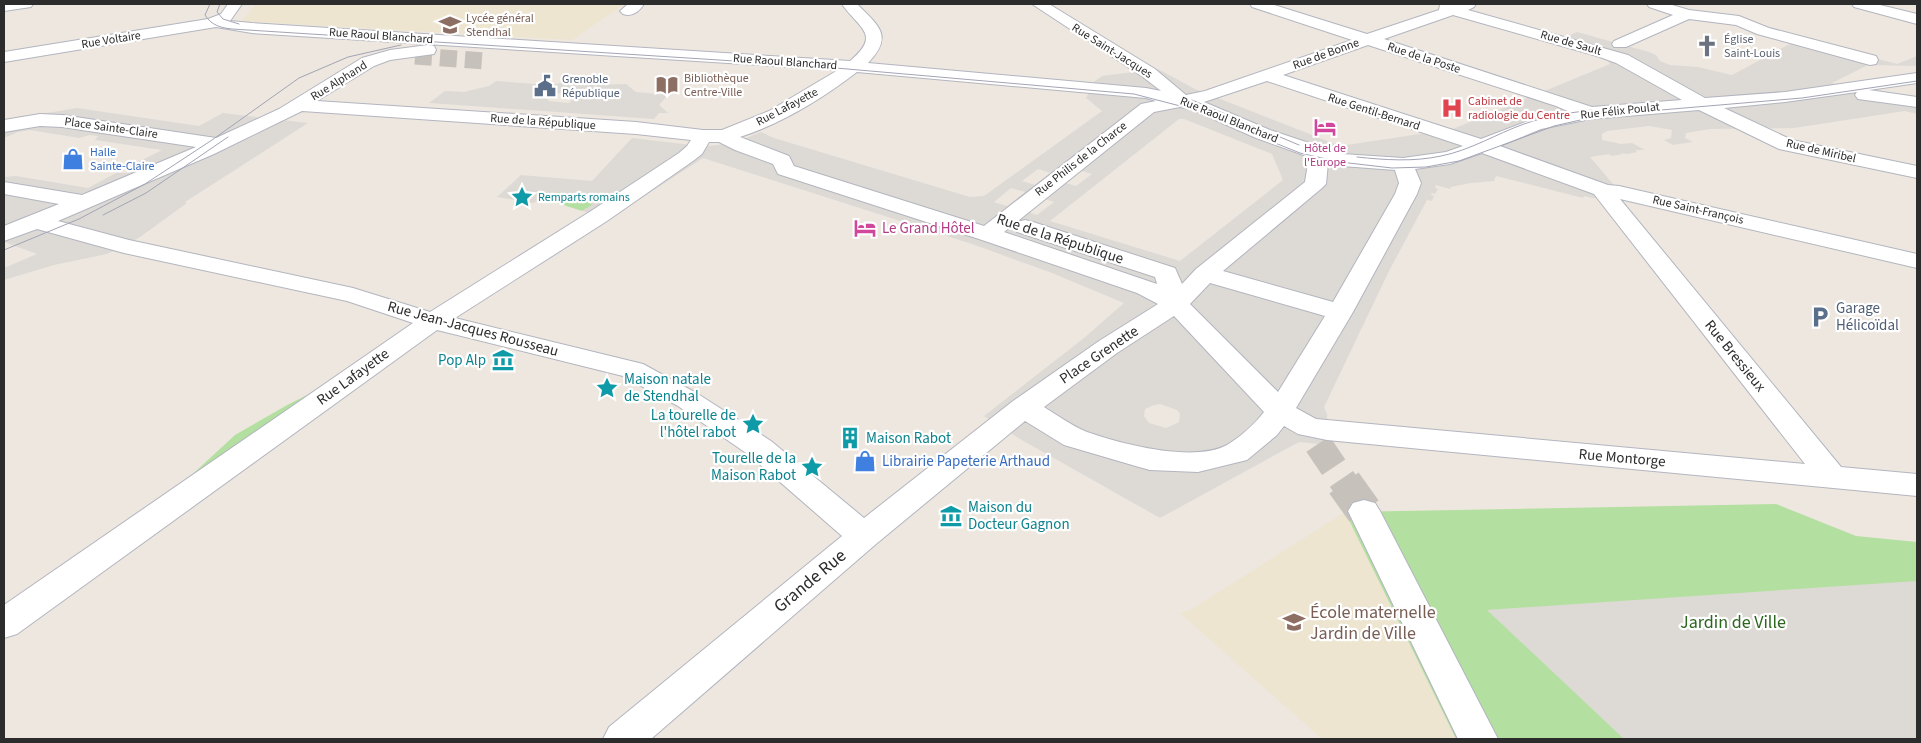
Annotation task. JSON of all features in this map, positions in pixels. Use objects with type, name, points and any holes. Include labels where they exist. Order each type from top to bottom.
[{"type":"street","points":[[4,6],[26,4]]},
{"type":"street","points":[[217,22],[226,17],[235,4]]},
{"type":"street","name":"Rue Lafayette","points":[[4,624],[433,321],[599,216],[713,136],[745,129],[828,85],[852,69],[869,52],[875,41],[874,32],[849,4]]},
{"type":"street","name":"Rue Saint-Jacques","points":[[1039,4],[1145,71],[1183,101]]},
{"type":"street","name":"Rue de la Poste","points":[[1257,4],[1562,102],[1590,113]]},
{"type":"street","name":"Rue de Sault","points":[[1432,4],[1622,59],[1702,104]]},
{"type":"street","name":"Rue de Bonne","points":[[1183,101],[1210,95],[1469,4]]},
{"type":"street","points":[[1654,4],[1688,14]]},
{"type":"street","points":[[1859,4],[1917,19]]},
{"type":"street","points":[[1620,44],[1688,14]]},
{"type":"street","name":"Rue Félix Poulat","points":[[1688,14],[1738,21],[1763,31],[1870,60],[1826,81],[1830,85],[1864,95],[1917,102]]},
{"type":"street","name":"Rue Raoul Blanchard","points":[[217,22],[227,26],[252,28],[852,69],[1092,87],[1146,93],[1183,101],[1263,134],[1342,160]]},
{"type":"street","name":"Rue Voltaire","points":[[4,57],[217,22]]},
{"type":"street","points":[[420,38],[438,49]]},
{"type":"street","name":"Rue Raoul Blanchard","points":[[438,49],[852,69]]},
{"type":"street","name":"Rue Alphand","points":[[300,105],[368,62],[396,55],[438,49]]},
{"type":"street","name":"Rue Raoul Blanchard","points":[[532,62],[554,54]]},
{"type":"street","name":"Rue Raoul Blanchard","points":[[396,55],[415,56]]},
{"type":"street","name":"Rue Gentil-Bernard","points":[[1266,76],[1482,146]]},
{"type":"street","name":"Rue Félix Poulat","points":[[1342,160],[1403,164],[1450,158],[1535,125],[1590,113],[1785,97],[1917,78]]},
{"type":"street","name":"Rue Philis de la Charce","points":[[994,227],[1148,108],[1183,101]]},
{"type":"street","name":"Rue de Miribel","points":[[1702,104],[1786,144],[1917,172]]},
{"type":"street","points":[[4,234],[84,202],[218,144],[300,105]]},
{"type":"street","name":"Rue de la République","points":[[300,105],[636,128],[713,136],[782,160],[785,170],[1166,273],[1176,304]]},
{"type":"street","name":"Place Sainte-Claire","points":[[4,126],[40,120],[62,121],[218,144]]},
{"type":"street","name":"Rue Saint-François","points":[[1482,146],[1605,191],[1628,194],[1917,261]]},
{"type":"street","name":"Place Grenette","points":[[1011,416],[1108,347],[1176,304],[1205,274],[1315,184],[1319,154]]},
{"type":"street","points":[[1011,416],[1075,438],[1150,460],[1198,462],[1236,453],[1267,428],[1340,312],[1406,194],[1410,183],[1403,164]]},
{"type":"street","points":[[4,188],[84,202]]},
{"type":"street","name":"Rue Bressieux","points":[[1605,191],[1605,195],[1833,478]]},
{"type":"street","name":"Rue Jean-Jacques Rousseau","points":[[35,222],[124,246],[353,295],[433,321],[632,370],[688,400],[760,448],[864,536]]},
{"type":"street","name":"Rue de la République","points":[[994,227],[1146,288],[1176,304]]},
{"type":"street","points":[[1205,274],[1340,312]]},
{"type":"street","points":[[1176,304],[1280,410]]},
{"type":"street","name":"Rue Montorge","points":[[1280,410],[1308,426],[1327,430],[1912,485]]},
{"type":"street","name":"Grande Rue","points":[[623,739],[864,536],[1011,416]]},
{"type":"street","points":[[1364,512],[1478,739]]},
{"type":"shaded area","name":"Lycée général Stendhal","points":[[256,4],[625,4],[572,40],[242,21]]},
{"type":"shaded area","points":[[1577,32],[1649,52],[1656,55],[1660,61],[1670,65],[1698,67],[1732,75],[1799,39],[1897,64],[1917,56],[1917,66],[1868,65],[1832,83],[1875,95],[1917,100],[1917,114],[1905,111],[1794,128],[1710,129],[1686,133],[1685,138],[1693,142],[1673,145],[1664,140],[1671,138],[1672,130],[1649,126],[1607,131],[1602,134],[1602,140],[1621,144],[1632,143],[1645,150],[1635,150],[1637,152],[1628,154],[1620,153],[1623,154],[1590,157],[1625,198],[1592,198],[1584,196],[1583,198],[1496,176],[1494,181],[1471,183],[1451,187],[1450,189],[1436,185],[1435,188],[1438,189],[1435,194],[1432,193],[1431,195],[1434,196],[1432,201],[1427,200],[1389,271],[1324,407],[1327,414],[1327,445],[1299,442],[1160,518],[1020,439],[984,416],[1084,338],[1124,303],[1052,273],[972,244],[703,158],[611,218],[582,211],[592,205],[588,198],[558,192],[533,203],[497,197],[521,175],[592,181],[632,138],[708,146],[734,143],[761,132],[774,138],[970,197],[984,196],[1102,111],[1086,98],[1095,81],[1102,76],[1158,69],[1195,89],[1340,146],[1453,129],[1610,64],[1607,59],[1550,43]],"holes":[[[1179,119],[1184,119],[1272,154],[1283,180],[1180,261],[1050,221]],[[1038,169],[1051,173],[1035,185],[1022,181]],[[1078,170],[1092,174],[1076,186],[1063,182]],[[1011,188],[1025,192],[1007,206],[994,202]],[[1042,198],[1054,202],[1037,215],[1025,211]],[[1160,404],[1177,410],[1180,414],[1179,422],[1166,428],[1149,423],[1144,416],[1145,409]]]},
{"type":"shaded area","points":[[496,81],[550,85],[561,83],[591,85],[626,84],[636,92],[668,95],[659,105],[668,113],[659,113],[654,119],[429,103],[445,91],[464,92],[489,86]],"holes":[[[560,93],[578,94],[569,103],[549,101],[546,98]]]},
{"type":"shaded area","points":[[77,108],[199,126],[223,113],[308,123],[185,202],[187,203],[140,237],[124,246],[107,254],[54,265],[4,280],[4,268],[37,254],[4,242],[4,177],[16,176],[88,188],[116,173],[128,173],[137,170],[142,166],[136,163],[162,150],[95,140],[98,136],[90,135],[79,138],[30,130],[18,132],[4,138],[4,120]]},
{"type":"shaded area","name":"École maternelle Jardin de Ville","points":[[1345,512],[1456,739],[1322,739],[1180,613],[1192,609]]},
{"type":"shaded area","name":"Jardin de Ville","points":[[1917,581],[1917,739],[1624,739],[1487,610]]},
{"type":"green space","points":[[558,192],[588,198],[593,205],[582,211],[545,199]]},
{"type":"green space","points":[[340,379],[183,483],[235,435],[289,404]]},
{"type":"green space","name":"Jardin de Ville","points":[[1776,504],[1856,536],[1917,542],[1917,739],[1456,739],[1345,512]]},
{"type":"tunnel","points":[[415,56],[485,61]]},
{"type":"tunnel","points":[[1318,444],[1345,484]]},
{"type":"tunnel","points":[[1344,483],[1364,511]]},
{"type":"tram line","points":[[210,4],[205,15],[207,18],[217,25],[232,29],[813,66],[1134,94],[1188,108],[1300,153],[1340,162],[1392,168],[1426,167],[1459,161],[1554,126],[1602,115],[1802,98],[1917,81]]},
{"type":"tram line","points":[[220,4],[217,12],[223,19],[239,24]]},
{"type":"tram line","points":[[4,250],[79,219],[145,184],[212,140],[299,78],[348,57],[401,45]]},
{"type":"tram line","points":[[1192,100],[1299,145]]},
{"type":"tram line","points":[[1357,157],[1399,160],[1441,156],[1463,150],[1532,121],[1592,110]]},
{"type":"tram line","points":[[103,215],[146,193],[228,137]]},
{"type":"place","name":"Lycée général Stendhal","points":[[450,25]]},
{"type":"place","name":"Église Saint-Louis","points":[[1707,46]]},
{"type":"place","name":"Bibliothèque Centre-Ville","points":[[667,85]]},
{"type":"place","name":"Grenoble République","points":[[545,86]]},
{"type":"place","name":"Cabinet de radiologie du Centre","points":[[1452,108]]},
{"type":"place","name":"Hôtel de l'Europe","points":[[1325,127]]},
{"type":"place","name":"Halle Sainte-Claire","points":[[73,159]]},
{"type":"place","name":"Remparts romains","points":[[522,197]]},
{"type":"place","name":"Le Grand Hôtel","points":[[865,228]]},
{"type":"place","name":"Garage Hélicoïdal","points":[[1820,317]]},
{"type":"place","name":"Pop Alp","points":[[503,360]]},
{"type":"place","name":"Maison natale de Stendhal","points":[[607,388]]},
{"type":"place","name":"La tourelle de l'hôtel rabot","points":[[753,424]]},
{"type":"place","name":"Maison Rabot","points":[[850,438]]},
{"type":"place","name":"Librairie Papeterie Arthaud","points":[[865,461]]},
{"type":"place","name":"Tourelle de la Maison Rabot","points":[[812,467]]},
{"type":"place","name":"Maison du Docteur Gagnon","points":[[951,516]]},
{"type":"place","name":"École maternelle Jardin de Ville","points":[[1294,622]]}]
